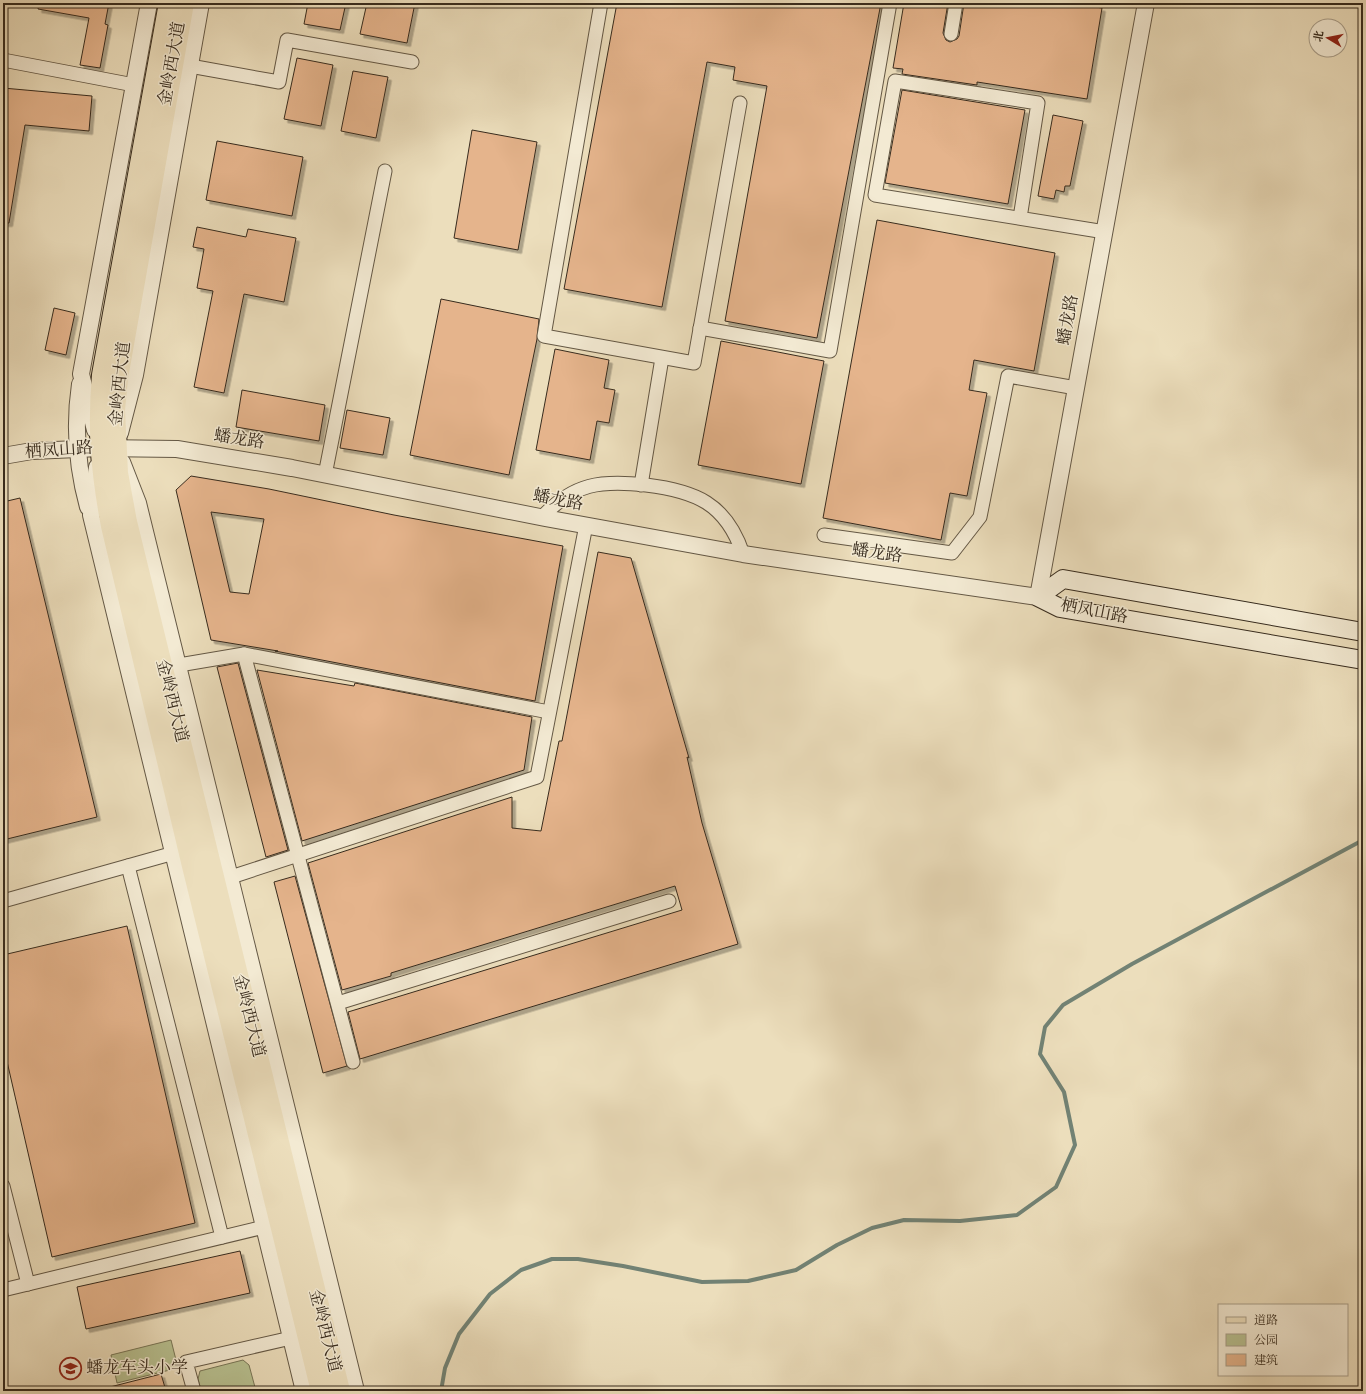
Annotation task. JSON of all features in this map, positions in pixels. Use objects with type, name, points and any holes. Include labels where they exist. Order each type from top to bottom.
[{"type":"main road","name":"金岭西大道","points":[[169,3],[119,288],[102,375],[99,406],[116,448],[102,475],[112,533],[321,1391]]},
{"type":"main road","name":"金岭西大道","points":[[184,3],[118,378],[115,410],[118,473],[127,522],[340,1391]]},
{"type":"main road","name":"栖凤山路","points":[[1363,632],[1063,579],[1038,597],[1060,608],[1363,660]]},
{"type":"street","points":[[149,3],[81,374],[78,404],[78,449],[80,470],[304,1391]]},
{"type":"street","points":[[91,515],[116,448],[135,375],[201,3]]},
{"type":"street","points":[[601,3],[544,336],[694,363],[740,103]]},
{"type":"street","points":[[700,328],[830,351],[890,3]]},
{"type":"street","points":[[951,34],[956,3]]},
{"type":"street","name":"蟠龙路","points":[[116,448],[178,449],[325,474],[542,517],[743,554],[1038,597],[1146,3]]},
{"type":"street","points":[[190,66],[279,82],[287,40],[412,62]]},
{"type":"street","points":[[3,60],[134,85]]},
{"type":"street","points":[[1020,218],[1038,103],[895,80],[875,195],[1105,232]]},
{"type":"street","points":[[325,474],[385,171]]},
{"type":"street","points":[[641,485],[662,358]]},
{"type":"street","points":[[81,374],[116,448],[138,503],[356,1391]]},
{"type":"street","points":[[824,535],[952,554],[980,517],[1008,376],[1076,388]]},
{"type":"street","name":"栖凤山路","points":[[3,456],[32,451],[116,448]]},
{"type":"street","points":[[542,517],[562,498],[588,486],[614,482],[675,489],[699,498],[709,504],[727,521],[739,542],[743,554]]},
{"type":"street","points":[[231,877],[537,777],[586,525]]},
{"type":"street","points":[[178,665],[244,654],[549,712]]},
{"type":"street","points":[[244,654],[354,1062]]},
{"type":"street","points":[[3,901],[174,853]]},
{"type":"street","points":[[128,866],[222,1237]]},
{"type":"street","points":[[338,1003],[669,901]]},
{"type":"street","points":[[3,1186],[28,1284]]},
{"type":"street","points":[[3,1290],[264,1227]]},
{"type":"street","points":[[194,1391],[186,1362],[291,1338]]},
{"type":"green space","points":[[171,1340],[178,1368],[117,1383],[111,1355]]},
{"type":"green space","points":[[243,1360],[249,1365],[256,1391],[201,1391],[198,1379],[200,1371]]},
{"type":"building","points":[[39,3],[109,3],[105,24],[108,25],[100,68],[80,65],[89,18],[38,9]]},
{"type":"building","points":[[308,3],[346,3],[340,30],[304,24]]},
{"type":"building","points":[[367,3],[415,3],[407,43],[360,34]]},
{"type":"building","points":[[617,3],[881,3],[817,338],[725,321],[767,86],[733,80],[735,67],[707,62],[662,307],[564,289]]},
{"type":"building","points":[[904,3],[948,3],[943,33],[946,40],[950,42],[957,39],[959,36],[964,3],[1068,3],[1102,8],[1087,99],[977,82],[977,85],[902,74],[903,69],[893,68]]},
{"type":"building","points":[[297,58],[333,65],[321,126],[284,119]]},
{"type":"building","points":[[353,71],[388,77],[376,138],[341,131]]},
{"type":"building","points":[[3,88],[92,96],[89,131],[25,125],[9,223],[3,223]]},
{"type":"building","points":[[902,90],[1025,110],[1008,204],[885,183]]},
{"type":"building","points":[[1053,115],[1083,121],[1070,186],[1065,186],[1064,192],[1056,190],[1054,199],[1038,196]]},
{"type":"building","points":[[472,130],[537,142],[518,250],[454,238]]},
{"type":"building","points":[[217,141],[303,157],[292,216],[206,200]]},
{"type":"building","points":[[877,220],[1055,253],[1034,371],[974,360],[969,390],[987,393],[967,496],[950,493],[941,540],[823,518]]},
{"type":"building","points":[[197,227],[246,237],[248,229],[296,238],[284,302],[244,294],[224,393],[194,387],[213,291],[197,288],[204,249],[193,247]]},
{"type":"building","points":[[441,299],[539,319],[537,339],[509,475],[410,455]]},
{"type":"building","points":[[54,308],[75,313],[66,355],[45,350]]},
{"type":"building","points":[[721,341],[824,361],[801,484],[698,465]]},
{"type":"building","points":[[555,349],[609,360],[604,388],[615,390],[609,423],[597,421],[590,460],[536,450]]},
{"type":"building","points":[[242,390],[325,405],[319,441],[236,427]]},
{"type":"building","points":[[347,410],[390,418],[383,455],[340,448]]},
{"type":"building","points":[[191,476],[269,489],[394,515],[563,546],[535,701],[275,651],[278,651],[211,640],[176,490]],"holes":[[[211,512],[264,519],[249,594],[230,592]]]},
{"type":"building","points":[[20,498],[97,817],[3,840],[3,502]]},
{"type":"building","points":[[598,552],[631,558],[689,758],[687,757],[702,823],[738,944],[360,1059],[348,1012],[682,910],[675,886],[391,973],[391,976],[342,990],[308,863],[512,797],[512,828],[541,831],[559,741],[562,741]]},
{"type":"building","points":[[238,663],[288,850],[266,857],[217,667]]},
{"type":"building","points":[[257,670],[354,686],[355,683],[532,717],[524,770],[302,841]]},
{"type":"building","points":[[295,876],[347,1066],[323,1073],[274,882]]},
{"type":"building","points":[[127,926],[195,1223],[52,1257],[3,1044],[3,955]]},
{"type":"building","points":[[240,1251],[250,1293],[86,1329],[77,1287]]},
{"type":"building","points":[[161,1374],[166,1391],[110,1391],[110,1387]]},
{"type":"waterway","points":[[441,1391],[445,1368],[459,1334],[490,1294],[521,1270],[552,1259],[578,1259],[623,1266],[702,1282],[748,1281],[796,1270],[837,1245],[872,1228],[904,1220],[960,1221],[1017,1215],[1056,1187],[1075,1145],[1064,1092],[1040,1054],[1045,1027],[1063,1005],[1132,964],[1363,840]]},
{"type":"place","name":"蟠龙车头小学","points":[[70,1369]]}]
